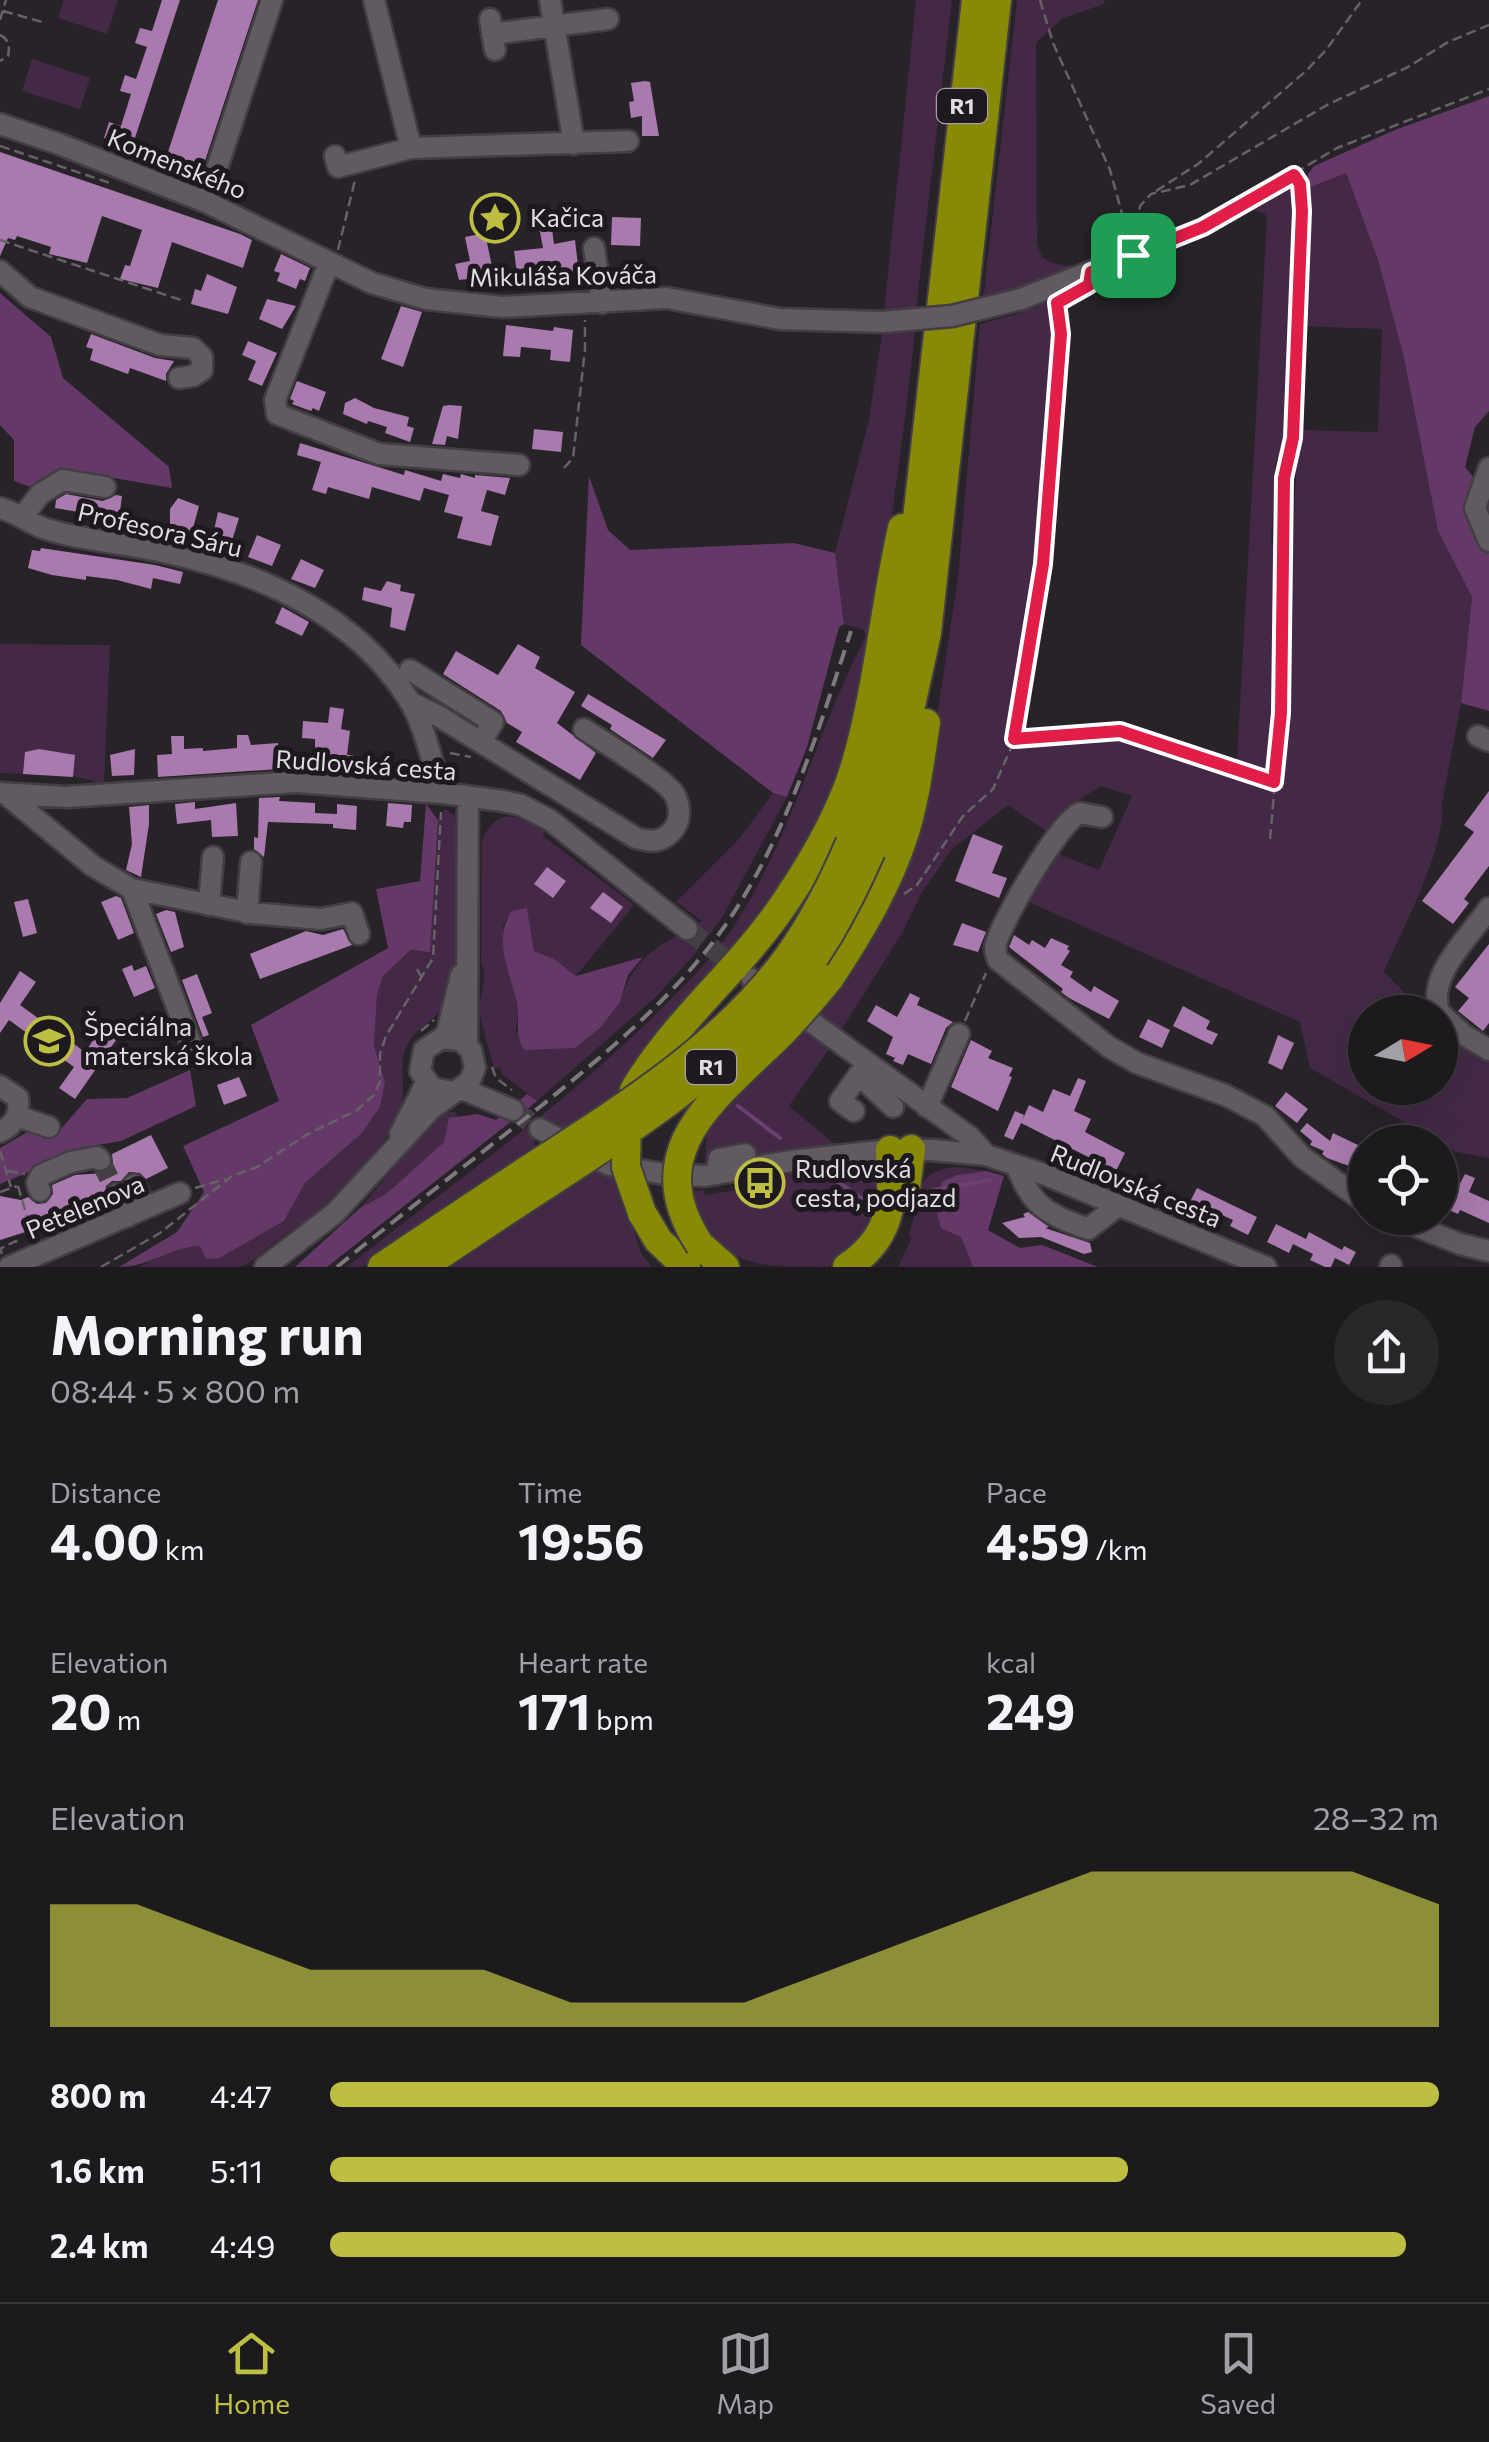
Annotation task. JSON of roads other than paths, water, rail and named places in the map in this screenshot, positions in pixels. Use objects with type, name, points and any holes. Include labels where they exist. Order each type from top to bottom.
[{"type":"highway","name":"R1","points":[[872,852],[886,728],[902,652],[976,0]]},
{"type":"highway","name":"R1","points":[[382,1267],[482,1213],[659,1107],[743,1040],[802,976],[843,912],[872,852],[896,777],[927,632],[996,0]]},
{"type":"highway","points":[[726,1267],[658,1240],[632,1187],[625,1154],[626,1119],[634,1090],[656,1054],[742,959],[785,903],[854,770],[872,700],[894,563],[928,413]]},
{"type":"highway","points":[[693,1256],[678,1196],[677,1178],[686,1136],[706,1105],[800,1014],[851,946],[872,852]]},
{"type":"highway","points":[[848,1267],[883,1230],[891,1208],[900,1150]]},
{"type":"highway","points":[[867,1267],[892,1236],[904,1202],[900,1150]]},
{"type":"highway","name":"R1","points":[[422,1267],[482,1213]]},
{"type":"street","points":[[206,202],[272,0]]},
{"type":"street","points":[[374,0],[411,148]]},
{"type":"street","points":[[550,0],[574,144]]},
{"type":"street","points":[[492,34],[608,18]]},
{"type":"street","name":"Komenského","points":[[0,124],[206,202],[333,264]]},
{"type":"street","points":[[335,156],[338,167],[411,148],[628,141]]},
{"type":"street","points":[[592,303],[594,248]]},
{"type":"street","name":"Mikuláša Kováča","points":[[333,264],[372,283],[426,299],[502,307],[666,298],[780,319],[883,322],[952,316],[1021,300],[1133,255]]},
{"type":"street","points":[[333,264],[275,400],[278,414],[378,454],[519,465]]},
{"type":"street","points":[[0,271],[30,297],[160,344],[193,348],[202,357],[202,370],[179,378]]},
{"type":"street","points":[[1486,479],[1475,508],[1489,541]]},
{"type":"street","points":[[22,516],[40,494],[63,480],[105,487]]},
{"type":"street","name":"Profesora Sáru","points":[[0,508],[49,530],[228,568],[327,615],[375,658],[410,702],[442,798]]},
{"type":"street","points":[[410,670],[493,722],[480,751]]},
{"type":"street","points":[[410,702],[480,751],[636,838],[651,842],[669,836],[678,824],[679,808],[673,791],[584,728]]},
{"type":"street","name":"Rudlovská cesta","points":[[4,794],[66,798],[270,782],[468,797],[521,806],[550,820],[687,928]]},
{"type":"street","points":[[4,794],[92,866],[132,889],[246,912],[321,919],[352,913],[359,934]]},
{"type":"street","points":[[467,1045],[468,797]]},
{"type":"street","points":[[1102,817],[1086,812],[1073,815],[1045,855],[996,943],[998,960],[1123,1055],[1161,1073],[1226,1095],[1265,1116],[1302,1158],[1348,1190]]},
{"type":"street","points":[[209,906],[213,857]]},
{"type":"street","points":[[246,912],[251,862]]},
{"type":"street","points":[[132,889],[196,1057]]},
{"type":"street","points":[[1435,995],[1441,976],[1489,908]]},
{"type":"street","points":[[440,1028],[467,1045],[512,1100],[441,1092],[426,1083],[420,1068],[423,1052],[440,1028],[468,944]]},
{"type":"street","name":"Rudlovská cesta","points":[[752,979],[863,1069],[928,1107],[970,1137],[986,1155]]},
{"type":"street","points":[[1458,1029],[1489,1050]]},
{"type":"street","points":[[928,1107],[959,1034]]},
{"type":"street","points":[[265,1267],[335,1213],[431,1109],[483,1067]]},
{"type":"street","points":[[854,1111],[840,1101],[863,1069],[893,1106]]},
{"type":"street","points":[[390,1156],[426,1083]]},
{"type":"street","points":[[0,1086],[18,1098],[13,1125],[0,1132]]},
{"type":"street","points":[[17,1116],[49,1128]]},
{"type":"street","name":"Rudlovská cesta","points":[[540,1129],[609,1166],[664,1174],[717,1174],[900,1150],[986,1155],[1120,1205],[1266,1267]]},
{"type":"street","points":[[34,1182],[72,1162],[99,1159],[118,1146]]},
{"type":"street","points":[[717,1174],[719,1159],[745,1154]]},
{"type":"street","points":[[1016,1165],[1026,1190],[1043,1212],[1088,1230],[1120,1205]]},
{"type":"street","points":[[126,1189],[137,1212]]},
{"type":"street","name":"Petelenova","points":[[25,1262],[180,1193]]},
{"type":"street","points":[[1438,1235],[1489,1251]]},
{"type":"waterway","points":[[738,1106],[780,1138]]},
{"type":"waterway","points":[[834,1179],[861,1198],[877,1200]]},
{"type":"waterway","points":[[928,1191],[990,1180]]},
{"type":"tunnel","points":[[687,929],[742,972]]},
{"type":"tunnel","points":[[513,1110],[540,1129]]},
{"type":"tunnel","points":[[100,1160],[117,1194]]},
{"type":"railway","points":[[337,1267],[596,1061],[696,963],[738,906],[774,841],[803,772],[851,631]]},
{"type":"place","name":"Kačica","points":[[495,218]]},
{"type":"place","name":"Špeciálna materská škola","points":[[49,1041]]},
{"type":"place","name":"Rudlovská cesta, podjazd","points":[[760,1183]]}]
